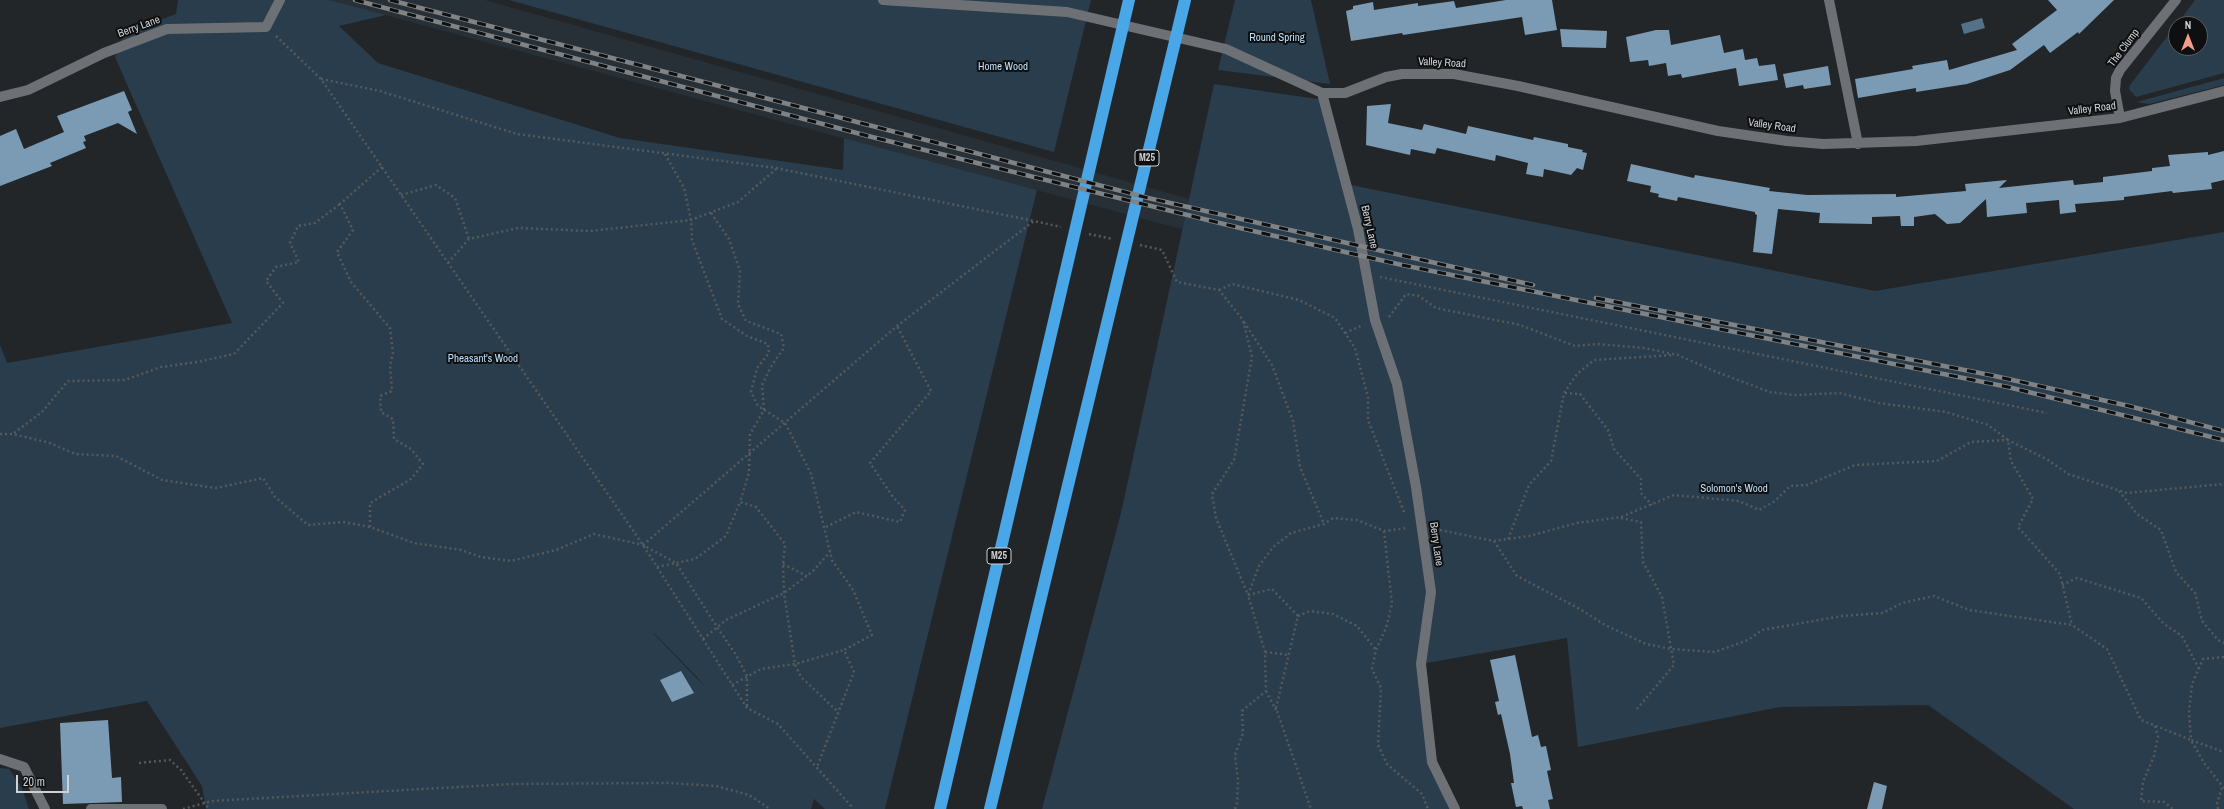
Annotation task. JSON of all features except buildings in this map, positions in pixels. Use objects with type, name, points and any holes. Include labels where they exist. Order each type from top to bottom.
[{"type":"highway","name":"M25","points":[[940,809],[1129,0]]},
{"type":"highway","name":"M25","points":[[990,809],[1185,0]]},
{"type":"street","points":[[266,27],[280,0]]},
{"type":"street","points":[[883,0],[1067,12],[1226,49],[1322,93]]},
{"type":"street","points":[[1829,0],[1858,144]]},
{"type":"street","name":"The Clump","points":[[2120,118],[2115,91],[2116,78],[2120,70],[2176,0]]},
{"type":"street","name":"Berry Lane","points":[[0,97],[28,90],[104,53],[166,29],[266,27]]},
{"type":"street","name":"Valley Road","points":[[1322,93],[1344,93],[1386,77],[1402,74],[1454,74],[1518,86],[1718,130],[1787,141],[1822,144],[1858,144],[1916,141],[2120,118],[2224,92]]},
{"type":"street","name":"Berry Lane","points":[[1322,93],[1358,229],[1375,320],[1397,384],[1421,526],[1430,592],[1421,664],[1432,762],[1454,809]]},
{"type":"street","points":[[0,758],[24,767],[44,809]]},
{"type":"street","points":[[91,809],[162,809]]},
{"type":"path","points":[[266,27],[321,79],[643,545],[747,708],[778,724],[817,767],[850,806],[850,809]]},
{"type":"path","points":[[321,79],[380,91],[517,134],[776,168],[1064,228]]},
{"type":"path","points":[[664,154],[684,188],[691,220],[692,240],[722,320],[747,336],[768,344],[769,353],[757,368],[751,392],[758,406],[785,423],[811,474],[826,528],[832,560],[852,590],[872,635],[844,650],[795,664],[761,669],[732,685]]},
{"type":"path","points":[[13,434],[42,412],[68,381],[125,380],[161,367],[197,362],[234,354],[283,303],[266,281],[276,267],[299,262],[290,243],[298,226],[315,223],[340,204],[382,167]]},
{"type":"path","points":[[448,263],[469,239],[518,228],[590,232],[691,220],[738,202],[776,168]]},
{"type":"path","points":[[401,195],[436,184],[455,198],[469,239]]},
{"type":"path","points":[[340,204],[353,230],[337,252],[351,282],[390,328],[393,353],[390,365],[392,391],[380,396],[381,412],[393,419],[394,439],[411,449],[423,464],[411,479],[370,503],[370,527]]},
{"type":"path","points":[[657,567],[695,558],[726,536],[740,502],[749,474],[750,434],[764,410],[762,386],[772,365],[784,348],[781,334],[746,321],[738,304],[740,271],[729,239],[711,213]]},
{"type":"path","points":[[643,545],[897,326],[1034,221]]},
{"type":"path","points":[[1087,233],[1117,240]]},
{"type":"path","points":[[1139,245],[1162,250],[1177,282],[1219,290],[1232,284],[1254,289],[1299,300],[1335,318],[1355,348],[1368,397],[1368,420],[1405,513]]},
{"type":"path","points":[[1366,274],[2047,413]]},
{"type":"path","points":[[1219,290],[1243,320],[1272,365],[1293,421],[1300,467],[1324,524]]},
{"type":"path","points":[[1388,318],[1406,294],[1419,296],[1436,308],[1520,325],[1575,346],[1598,344],[1644,348],[1678,355],[1714,371],[1770,392],[1794,395],[1839,393],[1879,403],[1946,412],[1988,425],[2008,440],[2048,460],[2068,474],[2128,493],[2224,484]]},
{"type":"path","points":[[1243,320],[1252,357],[1234,460],[1212,494],[1216,518],[1248,595],[1265,652],[1266,691],[1278,715]]},
{"type":"path","points":[[826,528],[856,512],[900,522],[905,510],[893,497],[870,463],[931,391],[897,326]]},
{"type":"path","points":[[1508,539],[1529,485],[1552,461],[1564,393],[1577,374],[1594,360],[1678,355]]},
{"type":"path","points":[[1564,393],[1580,394],[1608,430],[1614,449],[1641,479],[1641,492],[1652,505]]},
{"type":"path","points":[[0,434],[13,434],[50,443],[75,454],[116,456],[162,480],[216,488],[263,478],[275,497],[308,525],[343,522],[370,527],[414,543],[461,550],[481,557],[511,561],[556,550],[594,534],[643,545],[676,563],[736,655],[747,676],[747,708]]},
{"type":"path","points":[[1421,526],[1494,541],[1528,536],[1577,523],[1621,518],[1674,496],[1739,501],[1759,510],[1775,501],[1790,486],[1807,485],[1855,465],[1937,461],[1971,442],[2008,440]]},
{"type":"path","points":[[2008,440],[2011,461],[2033,499],[2018,527],[2060,574],[2072,625]]},
{"type":"path","points":[[2118,490],[2137,514],[2161,530],[2176,572],[2195,593],[2202,621],[2218,640],[2224,643]]},
{"type":"path","points":[[740,502],[756,507],[785,544],[783,564],[784,593],[795,664],[800,677],[838,712]]},
{"type":"path","points":[[1248,595],[1259,566],[1273,547],[1291,533],[1324,524],[1332,518],[1357,520],[1384,531],[1410,528],[1408,521]]},
{"type":"path","points":[[1621,518],[1641,522],[1643,562],[1662,597],[1674,665],[1636,710]]},
{"type":"path","points":[[1384,531],[1392,604],[1386,628],[1376,650],[1372,669],[1381,688],[1378,745],[1387,764],[1422,794],[1428,809]]},
{"type":"path","points":[[1494,541],[1517,576],[1580,609],[1605,625],[1646,644],[1671,650],[1715,652],[1748,640],[1762,630],[1842,616],[1883,612],[1902,603],[1934,596],[1969,610],[2072,625],[2107,649],[2141,720],[2221,751],[2224,749]]},
{"type":"path","points":[[703,639],[726,620],[784,593],[807,576],[831,552]]},
{"type":"path","points":[[783,564],[807,576]]},
{"type":"path","points":[[2062,585],[2077,578],[2141,598],[2164,624],[2182,636],[2199,669]]},
{"type":"path","points":[[1248,595],[1272,589],[1298,616]]},
{"type":"path","points":[[1298,616],[1310,611],[1333,614],[1357,626],[1376,650]]},
{"type":"path","points":[[1298,616],[1276,708],[1311,809]]},
{"type":"path","points":[[817,767],[854,672],[844,650]]},
{"type":"path","points":[[1265,652],[1289,655]]},
{"type":"path","points":[[2218,809],[2217,804],[2223,787],[2191,740],[2189,712],[2192,684],[2203,659],[2224,657]]},
{"type":"path","points":[[1235,809],[1237,804],[1238,780],[1235,755],[1243,732],[1242,711],[1266,691]]},
{"type":"path","points":[[2155,726],[2158,738],[2154,756],[2143,782],[2141,801],[2164,802],[2173,809]]},
{"type":"path","points":[[139,763],[170,760],[181,770],[209,809]]},
{"type":"path","points":[[183,809],[220,800],[510,784],[670,783],[716,786],[749,795],[770,809]]},
{"type":"shaded area","points":[[329,0],[485,0],[1246,215],[1237,244]]},
{"type":"shaded area","points":[[1982,18],[1985,28],[1964,34],[1961,24]]},
{"type":"green space","name":"Pheasant's Wood","points":[[178,0],[329,0],[386,15],[339,26],[378,63],[620,138],[843,170],[844,138],[1037,190],[885,809],[825,809],[814,799],[811,809],[206,809],[202,786],[147,701],[0,728],[0,345],[7,363],[232,323],[115,57],[124,33],[176,14]],"holes":[[[654,633],[696,676],[707,689]]]},
{"type":"green space","name":"Home Wood","points":[[509,0],[1091,0],[1054,152]]},
{"type":"green space","name":"Round Spring","points":[[1235,0],[1311,0],[1330,84],[1218,70]]},
{"type":"green space","points":[[2195,0],[2224,0],[2224,73],[2136,97],[2129,89],[2130,85],[2168,35],[2168,56],[2208,56],[2208,16],[2183,16]]},
{"type":"green space","points":[[2224,78],[2224,85],[2149,104],[2137,102]]},
{"type":"green space","name":"Solomon's Wood","points":[[1214,84],[1324,100],[1346,184],[1875,291],[2224,232],[2224,809],[2074,809],[1928,705],[1780,707],[1578,747],[1567,638],[1421,664],[1432,762],[1449,809],[1042,809],[1121,513]]},
{"type":"green space","points":[[0,768],[9,769],[22,788],[29,809],[0,809]]},
{"type":"railway","points":[[355,0],[868,136],[1240,228],[1402,265],[2008,387],[2224,440]]},
{"type":"railway","points":[[390,0],[1148,198],[1533,285]]},
{"type":"railway","points":[[1596,298],[1990,375],[2129,406],[2224,431]]}]
